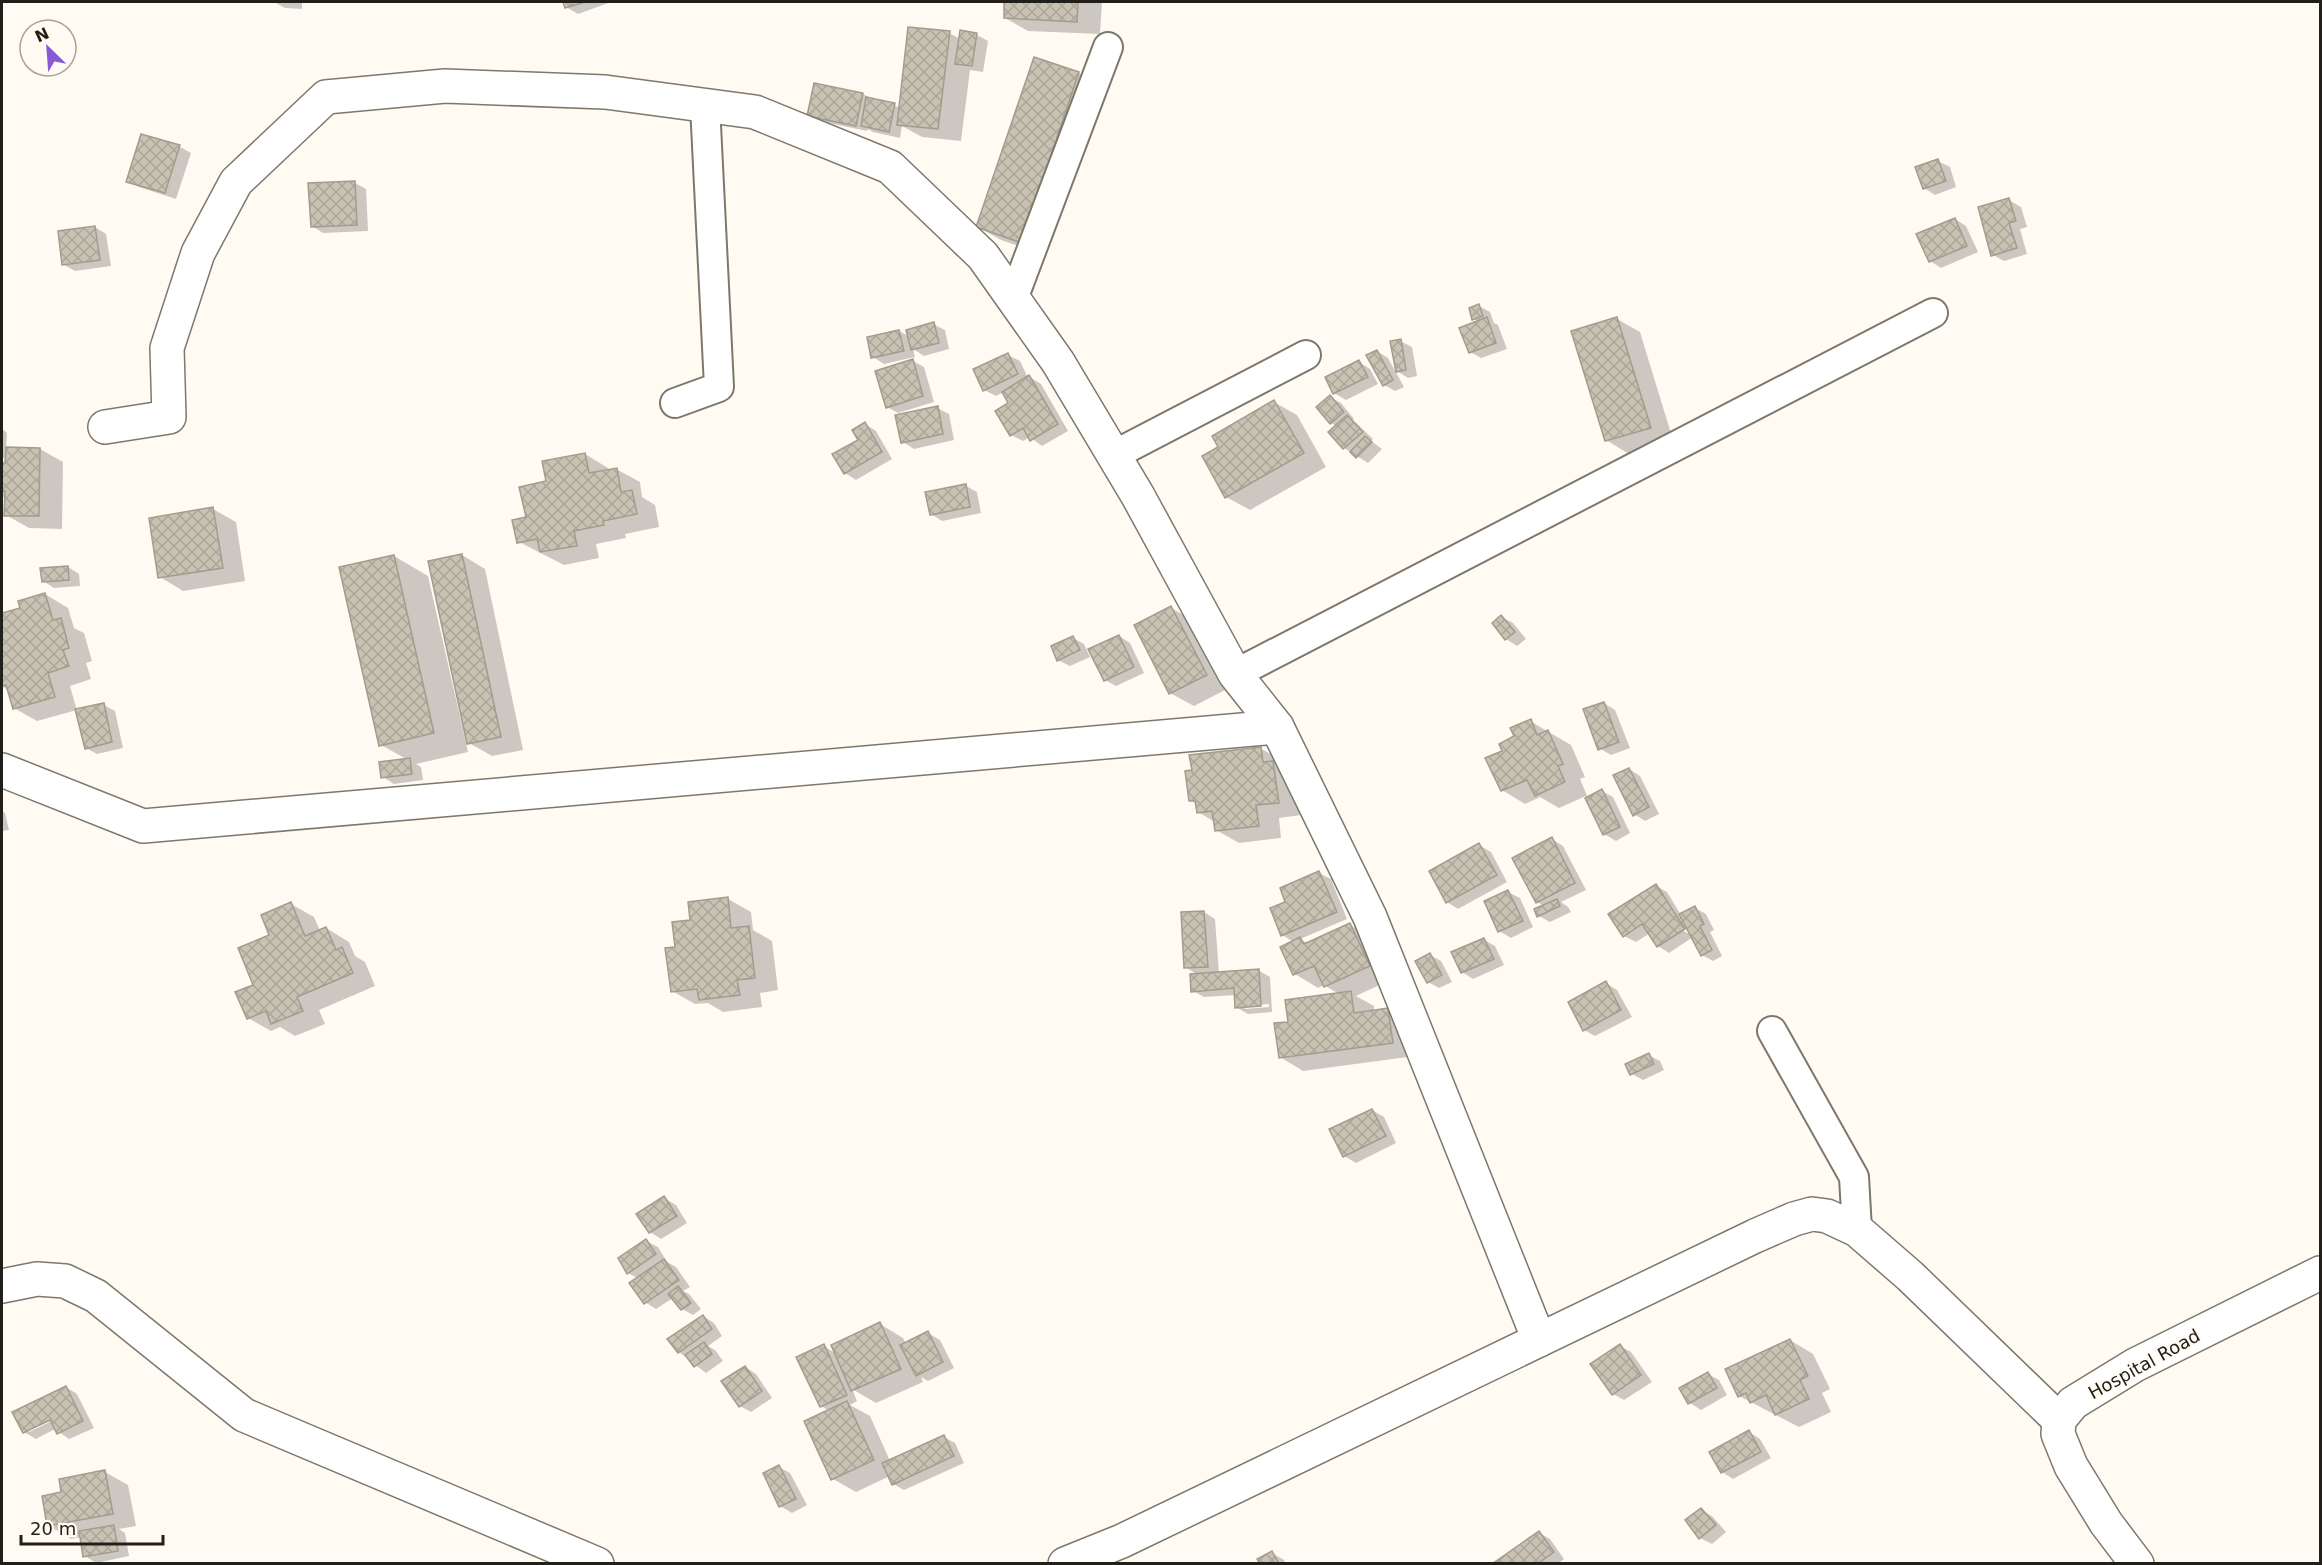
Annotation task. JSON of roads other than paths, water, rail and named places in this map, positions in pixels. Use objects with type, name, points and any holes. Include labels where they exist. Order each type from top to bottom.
[{"type":"street","points":[[105,427],[169,417],[167,348],[198,253],[236,182],[326,97],[445,86],[605,92],[755,111],[890,167],[983,256],[1058,362],[1114,455],[1235,674],[1277,727],[1370,917],[1539,1340]]},
{"type":"street","points":[[2,770],[143,826],[1277,727]]},
{"type":"street","points":[[1065,1563],[1122,1541],[1755,1236],[1794,1219],[1812,1214],[1827,1216],[1857,1230],[1910,1276],[2058,1420],[2058,1434],[2071,1466],[2106,1523],[2137,1563]]},
{"type":"street","name":"Hospital Road","points":[[2058,1420],[2073,1403],[2135,1365],[2320,1274]]},
{"type":"street","points":[[2,1286],[37,1279],[65,1281],[96,1296],[244,1415],[597,1563]]},
{"type":"lane","points":[[1013,299],[1108,47]]},
{"type":"lane","points":[[675,403],[719,387],[705,105]]},
{"type":"lane","points":[[1235,674],[1933,313]]},
{"type":"lane","points":[[1114,455],[1306,355]]},
{"type":"lane","points":[[1772,1031],[1854,1177],[1857,1230]]}]
